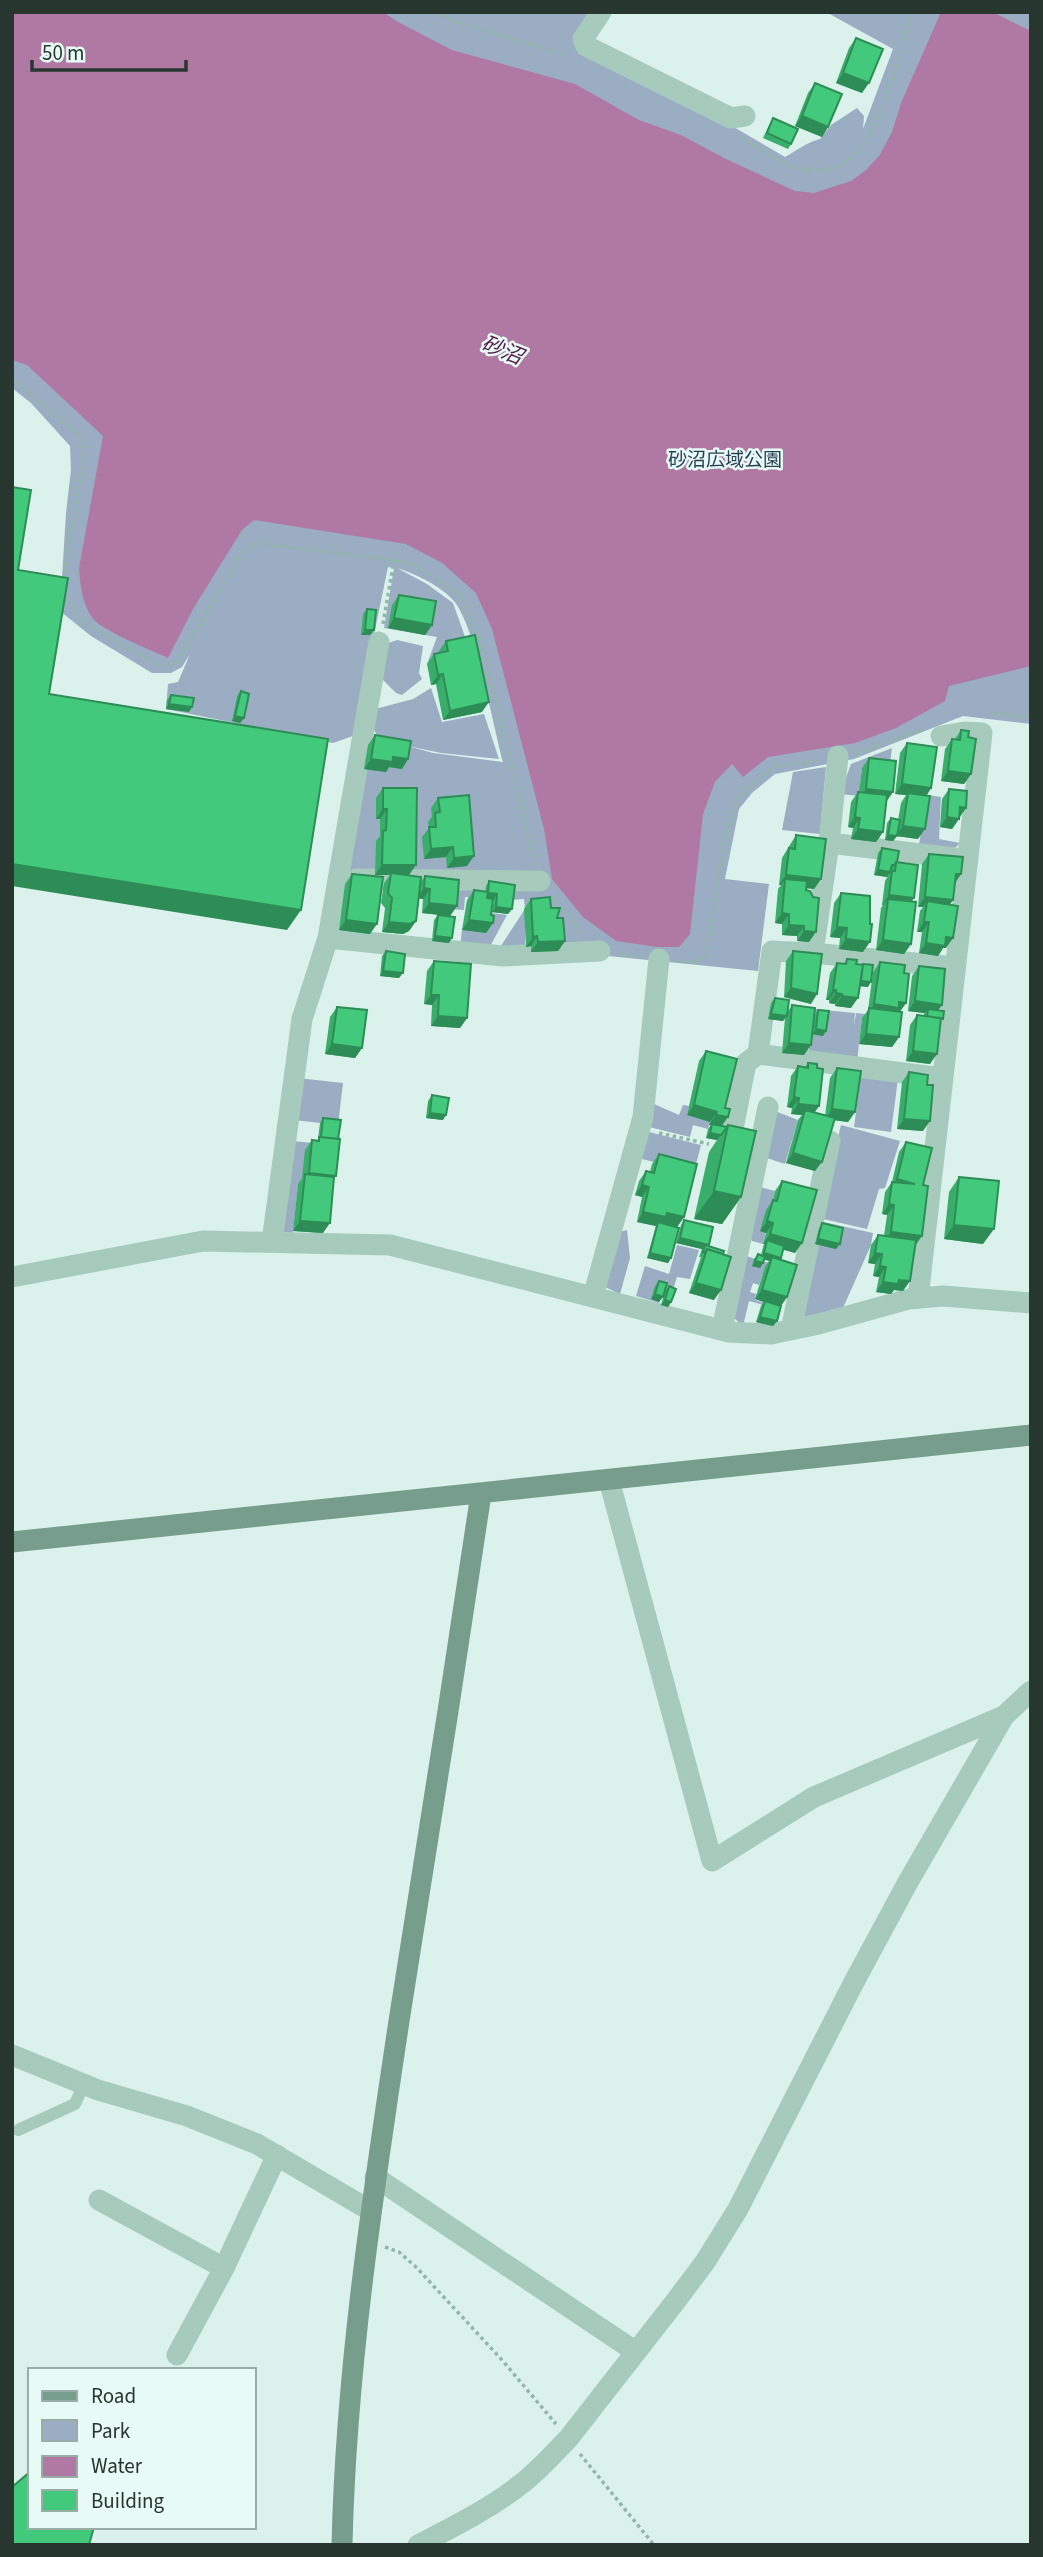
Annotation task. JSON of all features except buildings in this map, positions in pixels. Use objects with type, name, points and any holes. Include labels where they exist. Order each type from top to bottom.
[{"type":"street","points":[[601,12],[583,39],[586,46],[731,118],[745,116]]},
{"type":"street","points":[[272,1242],[302,1019],[328,938],[379,642]]},
{"type":"street","points":[[934,731],[965,732],[983,722]]},
{"type":"street","points":[[918,1298],[983,722]]},
{"type":"street","points":[[813,953],[838,756]]},
{"type":"street","points":[[829,843],[967,860]]},
{"type":"street","points":[[339,879],[540,881]]},
{"type":"street","points":[[328,938],[503,956],[600,951]]},
{"type":"street","points":[[758,1054],[772,951],[956,967]]},
{"type":"street","points":[[593,1297],[640,1128],[659,959]]},
{"type":"street","points":[[759,1151],[730,1144],[746,1063],[758,1054],[943,1078]]},
{"type":"street","points":[[722,1330],[768,1107]]},
{"type":"street","points":[[790,1330],[830,1141]]},
{"type":"street","points":[[12,1277],[203,1241],[390,1245],[722,1330],[771,1334],[918,1298],[943,1296],[1031,1303]]},
{"type":"street","points":[[12,1542],[1031,1435]]},
{"type":"street","points":[[609,1480],[712,1861],[814,1797],[1004,1716]]},
{"type":"street","points":[[342,2545],[350,2402],[375,2177],[481,1494]]},
{"type":"street","points":[[418,2545],[478,2513],[524,2482],[568,2439],[705,2262],[738,2209],[854,1982],[1004,1716],[1031,1691]]},
{"type":"street","points":[[12,2054],[84,2084],[187,2116],[257,2144],[371,2211]]},
{"type":"street","points":[[177,2355],[224,2268],[277,2155]]},
{"type":"street","points":[[375,2177],[636,2352]]},
{"type":"street","points":[[99,2200],[224,2268]]},
{"type":"lane","points":[[18,2130],[68,2109],[75,2104],[84,2084]]},
{"type":"path","points":[[12,381],[84,440],[85,452],[65,567],[64,596],[83,623],[161,666],[177,663],[241,552],[254,543],[394,560],[414,565],[460,595],[481,642],[540,881],[586,939],[600,951],[693,962],[706,955],[724,843],[738,797],[773,767],[838,756],[934,731]]},
{"type":"path","points":[[379,642],[394,560]]},
{"type":"path","points":[[983,722],[1031,717]]},
{"type":"path","points":[[640,1128],[729,1148],[730,1144]]},
{"type":"path","points":[[367,2243],[400,2252],[416,2267],[502,2360],[654,2545]]},
{"type":"green space","name":"砂沼","points":[[12,12],[586,12],[593,17],[582,38],[785,157],[820,139],[831,125],[857,108],[864,116],[863,129],[893,49],[826,12],[1031,12],[1031,724],[963,716],[854,759],[775,774],[752,793],[739,809],[725,879],[769,884],[758,971],[558,951],[525,909],[524,899],[511,900],[510,887],[343,877],[369,736],[399,743],[378,737],[371,724],[371,717],[379,708],[413,699],[431,688],[442,722],[484,714],[499,759],[441,753],[408,746],[433,753],[503,762],[468,630],[461,612],[448,595],[427,581],[397,568],[427,584],[453,603],[468,645],[440,651],[441,661],[427,664],[437,637],[384,628],[394,568],[388,567],[353,736],[333,743],[166,709],[168,684],[178,682],[190,654],[182,667],[171,673],[152,673],[91,636],[60,611],[71,470],[70,446],[31,403],[12,388]]},
{"type":"green space","points":[[397,640],[423,646],[419,673],[422,679],[402,695],[396,693],[380,677],[388,643]]},
{"type":"green space","points":[[892,748],[889,771],[862,768],[859,796],[840,794],[851,764]]},
{"type":"green space","points":[[826,767],[820,834],[782,830],[793,772]]},
{"type":"green space","points":[[928,795],[941,797],[939,839],[960,843],[953,850],[919,844]]},
{"type":"green space","points":[[453,882],[486,884],[485,899],[493,899],[492,913],[507,915],[487,952],[460,948],[462,930],[486,933],[481,899],[465,897],[464,910],[451,909]]},
{"type":"green space","points":[[525,909],[525,945],[497,952]]},
{"type":"green space","points":[[813,1009],[855,1013],[854,1027],[856,1013],[865,1014],[862,1018],[857,1062],[808,1057]]},
{"type":"green space","points":[[861,1074],[898,1079],[891,1132],[854,1127]]},
{"type":"green space","points":[[298,1078],[343,1083],[338,1125],[294,1120]]},
{"type":"green space","points":[[654,1104],[679,1115],[683,1105],[689,1106],[687,1115],[710,1122],[708,1129],[693,1125],[690,1137],[649,1127]]},
{"type":"green space","points":[[775,1111],[798,1120],[785,1164],[764,1157]]},
{"type":"green space","points":[[841,1125],[900,1141],[885,1188],[879,1189],[867,1229],[819,1218]]},
{"type":"green space","points":[[645,1131],[701,1145],[694,1172],[638,1158]]},
{"type":"green space","points":[[292,1141],[313,1143],[302,1185],[298,1185],[293,1233],[282,1232]]},
{"type":"green space","points":[[760,1187],[775,1191],[763,1244],[752,1241],[749,1236]]},
{"type":"green space","points":[[819,1221],[873,1233],[871,1245],[843,1308],[804,1317]]},
{"type":"green space","points":[[627,1230],[630,1258],[620,1294],[605,1287],[620,1232]]},
{"type":"green space","points":[[677,1245],[699,1250],[690,1279],[677,1277],[672,1293],[665,1291],[667,1279],[659,1303],[636,1296],[645,1266],[669,1274]]},
{"type":"green space","points":[[746,1256],[792,1270],[765,1268],[759,1285],[753,1283],[750,1292],[756,1294],[755,1300],[780,1307],[780,1310],[749,1301],[743,1326],[732,1316]]},
{"type":"water","name":"砂沼","points":[[12,12],[383,12],[452,50],[575,84],[639,120],[681,135],[795,191],[814,193],[851,181],[879,156],[892,132],[901,103],[941,12],[992,12],[1031,31],[1031,666],[949,686],[945,701],[896,728],[855,743],[768,757],[743,777],[732,764],[715,782],[703,814],[690,934],[679,947],[657,947],[616,941],[583,917],[552,879],[544,829],[492,629],[476,593],[442,563],[406,544],[254,520],[242,530],[193,609],[168,658],[104,627],[91,616],[85,605],[79,568],[103,436],[27,365],[12,360]]},
{"type":"park label","name":"砂沼広域公園","points":[[725,459]]}]
